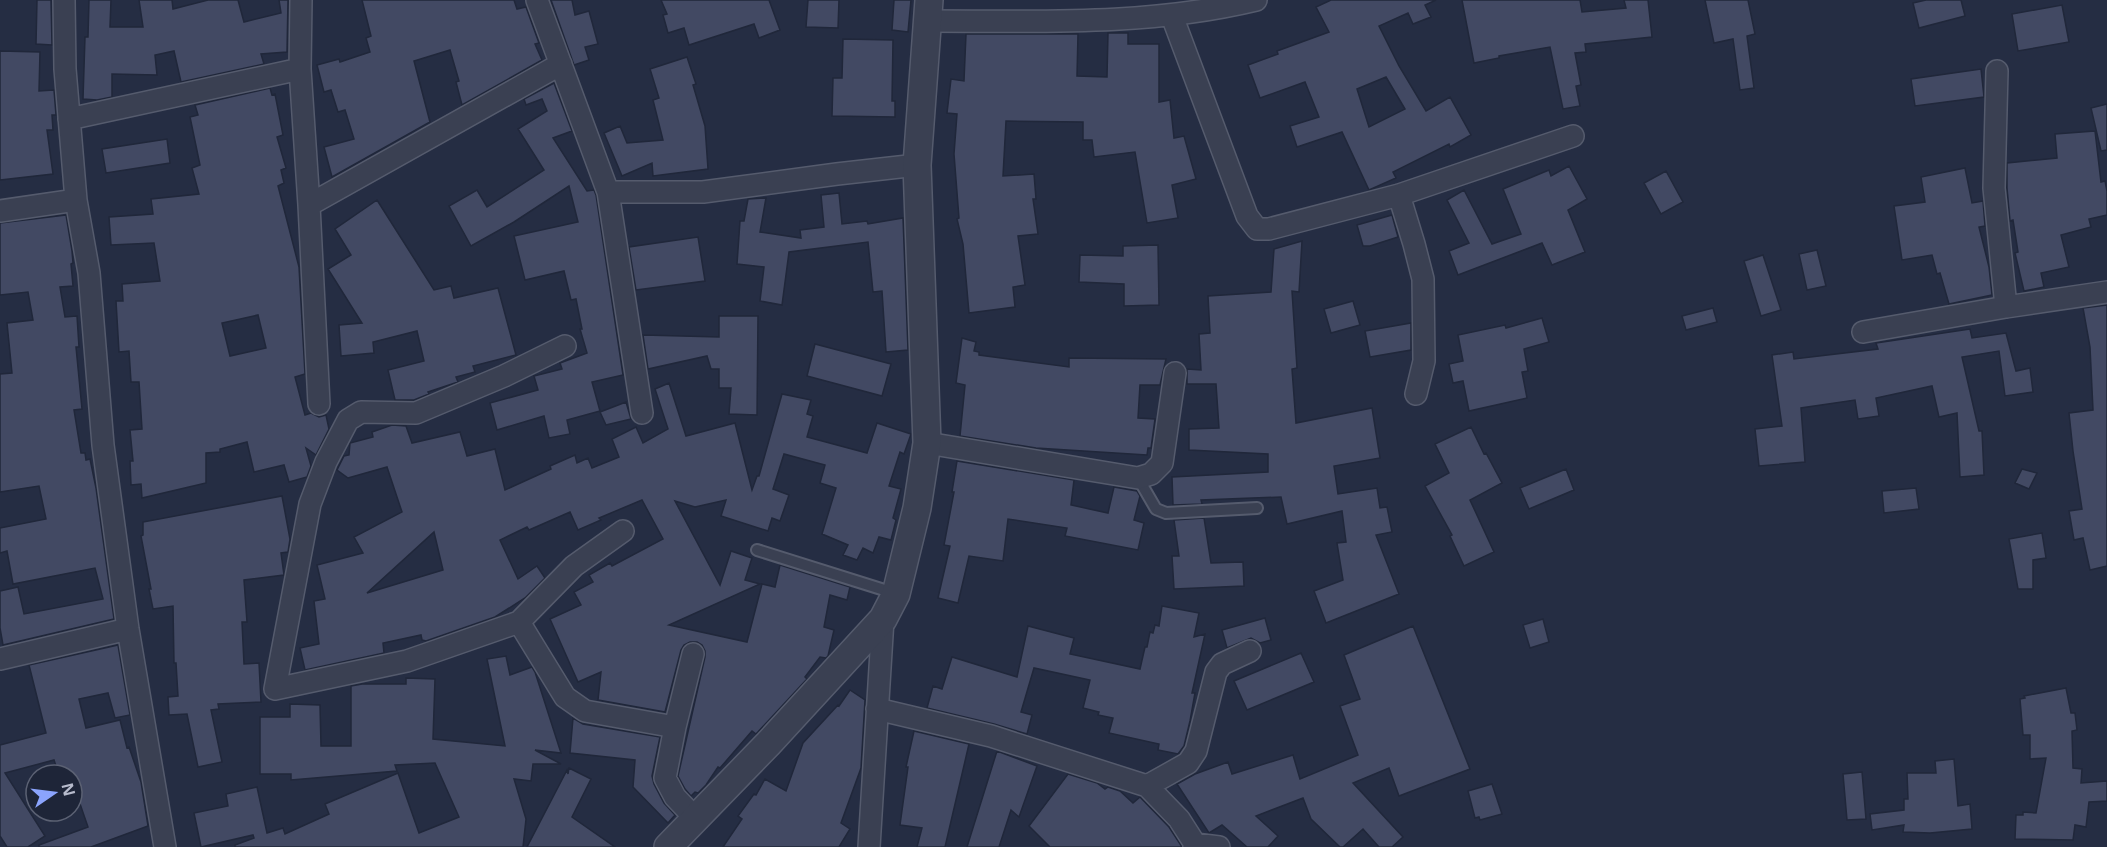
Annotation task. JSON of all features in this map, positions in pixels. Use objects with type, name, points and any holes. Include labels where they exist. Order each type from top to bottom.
[{"type":"street","points":[[64,0],[65,69],[76,200],[89,273],[103,445],[128,629],[165,847]]},
{"type":"street","points":[[301,0],[300,69],[319,404]]},
{"type":"street","points":[[537,0],[608,192],[642,413]]},
{"type":"street","points":[[668,847],[768,744],[883,618],[896,594],[917,508],[927,444],[917,165],[928,11],[1110,20],[1172,16],[1256,0]]},
{"type":"street","points":[[1172,16],[1247,216],[1257,229],[1269,229],[1399,195],[1573,136]]},
{"type":"street","points":[[309,205],[561,64]]},
{"type":"street","points":[[69,119],[300,69]]},
{"type":"street","points":[[1997,71],[1994,188],[2006,307]]},
{"type":"street","points":[[608,192],[703,192],[917,165]]},
{"type":"street","points":[[1399,195],[1423,279],[1424,362],[1416,394]]},
{"type":"street","points":[[0,211],[76,200]]},
{"type":"street","points":[[1863,332],[2107,292]]},
{"type":"street","points":[[565,346],[504,376],[416,413],[361,412],[348,420],[326,462],[310,504],[275,689],[407,661],[519,621],[573,566],[623,531]]},
{"type":"street","points":[[927,444],[1138,478],[1151,474],[1162,463],[1175,373]]},
{"type":"street","points":[[869,847],[883,618]]},
{"type":"street","points":[[519,621],[565,697],[585,711],[675,727]]},
{"type":"street","points":[[0,659],[128,629]]},
{"type":"street","points":[[1147,786],[1188,763],[1196,751],[1216,672],[1222,664],[1250,651]]},
{"type":"street","points":[[693,654],[665,778],[675,797],[696,819]]},
{"type":"street","points":[[877,710],[991,736],[1147,786],[1179,819],[1195,845],[1219,847]]},
{"type":"lane","points":[[1138,478],[1156,509],[1167,513],[1257,508]]},
{"type":"lane","points":[[757,550],[896,594]]},
{"type":"building","points":[[37,0],[51,0],[52,45],[36,44]]},
{"type":"building","points":[[89,0],[111,0],[110,27],[143,27],[139,0],[172,0],[173,9],[208,0],[238,0],[244,22],[281,13],[279,0],[288,0],[287,52],[261,54],[264,64],[181,82],[174,51],[155,55],[157,75],[112,74],[112,97],[97,100],[83,99]]},
{"type":"building","points":[[362,0],[514,0],[517,9],[526,7],[539,43],[535,44],[542,60],[462,105],[456,82],[459,81],[450,50],[414,61],[430,122],[332,177],[324,147],[354,139],[345,110],[338,112],[331,90],[324,92],[317,65],[339,59],[340,62],[370,52],[366,38],[371,36]]},
{"type":"building","points":[[551,0],[572,0],[575,15],[589,11],[598,44],[585,47],[589,60],[574,65]]},
{"type":"building","points":[[661,0],[769,0],[780,30],[759,38],[754,24],[689,45],[684,28],[668,33],[663,15],[667,14]]},
{"type":"building","points":[[808,0],[839,0],[838,28],[806,27]]},
{"type":"building","points":[[894,0],[911,0],[908,32],[892,30]]},
{"type":"building","points":[[1331,0],[1436,0],[1425,5],[1431,17],[1413,24],[1408,13],[1379,26],[1399,66],[1426,111],[1450,97],[1471,135],[1450,147],[1449,144],[1393,172],[1396,178],[1369,190],[1342,132],[1297,147],[1290,126],[1319,117],[1305,82],[1260,98],[1248,65],[1278,54],[1277,51],[1329,32],[1316,7]],"holes":[[[1386,77],[1405,109],[1369,127],[1357,89]]]},
{"type":"building","points":[[1462,0],[1580,0],[1582,12],[1626,8],[1624,0],[1648,0],[1652,37],[1585,44],[1586,52],[1575,53],[1581,85],[1576,86],[1580,106],[1563,109],[1550,47],[1474,63]]},
{"type":"building","points":[[1705,0],[1748,0],[1755,34],[1747,36],[1754,88],[1740,90],[1733,39],[1714,43]]},
{"type":"building","points":[[1926,0],[1961,0],[1965,16],[1919,28],[1913,3]]},
{"type":"building","points":[[2062,5],[2069,42],[2018,51],[2012,14]]},
{"type":"building","points":[[1108,33],[1128,33],[1128,44],[1159,44],[1159,102],[1170,100],[1174,138],[1184,136],[1196,179],[1172,185],[1178,218],[1147,223],[1135,152],[1094,157],[1092,140],[1083,140],[1083,122],[1006,121],[1003,176],[1034,174],[1036,199],[1033,199],[1038,234],[1018,236],[1025,285],[1013,287],[1015,307],[969,313],[963,244],[957,219],[959,218],[954,154],[957,114],[947,113],[951,79],[964,81],[966,34],[1078,34],[1077,76],[1107,77]]},
{"type":"building","points":[[843,39],[893,40],[892,101],[895,101],[895,117],[832,116],[833,78],[842,78]]},
{"type":"building","points":[[0,51],[40,52],[39,91],[54,90],[56,115],[52,115],[53,130],[47,130],[53,174],[0,180]]},
{"type":"building","points":[[687,57],[696,84],[693,85],[705,126],[708,169],[653,176],[652,163],[622,176],[604,133],[620,126],[627,143],[663,140],[653,100],[659,98],[650,69]]},
{"type":"building","points":[[1981,69],[1984,97],[1915,106],[1911,79]]},
{"type":"building","points":[[554,83],[572,131],[553,138],[587,191],[594,190],[596,195],[623,375],[592,382],[600,411],[567,420],[570,434],[549,438],[544,416],[497,430],[490,403],[538,390],[534,376],[562,369],[560,363],[587,353],[580,329],[582,329],[576,299],[571,300],[564,271],[525,280],[514,236],[578,222],[569,186],[514,222],[471,246],[449,206],[477,190],[487,207],[544,170],[518,129],[547,111],[542,99],[526,105],[524,99]]},
{"type":"building","points":[[270,88],[272,95],[275,94],[283,135],[277,137],[286,168],[281,170],[284,183],[278,186],[299,267],[305,374],[295,377],[305,415],[311,413],[319,417],[326,415],[329,429],[316,455],[306,448],[311,466],[307,477],[289,482],[284,465],[254,472],[247,442],[220,449],[220,452],[206,453],[206,483],[142,498],[141,484],[131,485],[130,461],[133,461],[130,430],[142,429],[139,382],[131,382],[129,351],[119,352],[116,301],[123,301],[122,284],[160,281],[154,243],[111,245],[109,217],[153,214],[151,199],[199,194],[192,168],[200,165],[190,117],[198,115],[195,105]],"holes":[[[258,315],[266,348],[230,356],[222,323]]]},
{"type":"building","points":[[2107,104],[2107,150],[2101,151],[2091,108]]},
{"type":"building","points":[[2095,131],[2101,182],[2105,181],[2107,191],[2107,215],[2089,219],[2091,227],[2061,235],[2069,267],[2041,273],[2044,287],[2024,291],[2015,253],[2018,252],[2013,220],[2010,221],[2007,163],[2057,158],[2055,134]]},
{"type":"building","points":[[167,139],[170,163],[106,173],[102,149]]},
{"type":"building","points":[[1569,166],[1587,199],[1568,210],[1585,252],[1552,265],[1542,243],[1458,275],[1449,251],[1469,243],[1447,200],[1464,190],[1492,244],[1521,234],[1503,189],[1549,170],[1551,176]]},
{"type":"building","points":[[1965,168],[1972,203],[1983,201],[1985,226],[1979,227],[1989,267],[1992,295],[1949,304],[1932,255],[1902,260],[1894,206],[1925,202],[1921,177]]},
{"type":"building","points":[[1666,171],[1683,202],[1661,214],[1644,183]]},
{"type":"building","points":[[839,193],[842,224],[867,221],[868,224],[903,218],[908,350],[886,352],[882,291],[873,292],[868,242],[789,252],[782,305],[760,301],[764,267],[737,264],[740,221],[744,221],[748,199],[766,198],[760,232],[801,238],[800,230],[824,227],[821,195]]},
{"type":"building","points":[[377,200],[434,290],[451,286],[454,298],[498,288],[516,355],[473,366],[475,372],[456,377],[458,382],[428,392],[429,394],[414,400],[395,400],[388,370],[424,361],[417,331],[373,342],[374,353],[341,356],[339,325],[362,323],[328,269],[351,255],[335,229]]},
{"type":"building","points":[[66,215],[72,251],[73,286],[60,287],[65,317],[77,316],[79,347],[76,347],[82,409],[74,410],[81,453],[85,453],[86,460],[90,459],[96,488],[114,619],[3,645],[0,628],[0,591],[18,587],[24,614],[103,599],[95,568],[13,584],[7,551],[0,553],[0,528],[46,519],[39,486],[0,492],[0,374],[12,373],[7,323],[33,320],[28,292],[0,295],[0,223]]},
{"type":"building","points":[[1392,215],[1398,237],[1363,246],[1357,225]]},
{"type":"building","points":[[698,237],[705,281],[636,290],[629,247]]},
{"type":"building","points":[[1302,241],[1299,292],[1292,291],[1297,368],[1292,369],[1296,423],[1372,408],[1380,458],[1334,466],[1338,494],[1377,488],[1380,508],[1387,507],[1392,532],[1376,535],[1399,594],[1326,623],[1314,591],[1343,580],[1337,543],[1346,542],[1342,511],[1287,524],[1281,497],[1201,500],[1202,504],[1173,505],[1172,477],[1268,472],[1268,454],[1189,450],[1189,429],[1219,428],[1216,384],[1187,384],[1187,369],[1201,370],[1199,334],[1210,333],[1208,296],[1271,292],[1274,249]]},
{"type":"building","points":[[1158,245],[1159,305],[1124,306],[1124,284],[1079,282],[1080,255],[1123,256],[1123,246]]},
{"type":"building","points":[[1817,250],[1826,286],[1807,290],[1799,254]]},
{"type":"building","points":[[1763,255],[1781,310],[1761,316],[1744,261]]},
{"type":"building","points":[[1353,301],[1360,325],[1331,333],[1324,309]]},
{"type":"building","points":[[2107,305],[2107,566],[2090,570],[2083,538],[2074,540],[2069,511],[2082,509],[2069,413],[2093,410],[2090,347],[2083,308]]},
{"type":"building","points":[[1713,308],[1717,322],[1686,330],[1682,316]]},
{"type":"building","points":[[719,316],[758,316],[757,415],[729,414],[731,388],[719,388],[719,369],[711,369],[707,356],[648,369],[643,335],[719,337]]},
{"type":"building","points":[[1542,318],[1549,342],[1524,349],[1528,371],[1522,372],[1527,398],[1469,411],[1463,381],[1453,383],[1449,364],[1463,361],[1458,335],[1505,325],[1506,328]]},
{"type":"building","points":[[1411,323],[1411,350],[1370,357],[1365,331]]},
{"type":"building","points":[[1970,329],[1972,338],[2006,333],[2016,371],[2030,368],[2033,392],[2005,396],[1999,351],[1962,357],[1979,431],[1982,431],[1984,475],[1960,477],[1957,413],[1939,417],[1932,386],[1876,398],[1879,416],[1858,419],[1855,400],[1801,408],[1805,462],[1759,466],[1755,429],[1782,426],[1772,355],[1793,352],[1794,359],[1878,349],[1876,343]]},
{"type":"building","points":[[962,338],[976,342],[974,351],[979,352],[979,355],[1069,367],[1069,358],[1166,359],[1160,385],[1140,385],[1138,418],[1155,419],[1151,448],[1148,448],[1147,455],[1036,448],[960,436],[965,385],[956,383]]},
{"type":"building","points":[[815,344],[891,364],[882,396],[807,376]]},
{"type":"building","points":[[669,383],[686,436],[735,423],[752,490],[759,476],[782,394],[811,400],[807,414],[813,416],[807,437],[867,453],[877,423],[911,434],[904,454],[900,452],[889,486],[901,489],[893,518],[896,520],[891,540],[879,537],[873,553],[863,548],[857,560],[843,555],[848,545],[822,534],[836,488],[820,483],[825,465],[784,454],[773,489],[789,495],[780,521],[772,518],[768,531],[721,516],[726,500],[695,507],[675,501],[720,585],[731,551],[752,558],[745,580],[760,584],[669,625],[747,642],[762,584],[775,587],[780,565],[850,587],[847,600],[830,595],[824,627],[834,630],[828,656],[820,657],[805,677],[807,679],[756,734],[752,731],[720,768],[718,767],[698,793],[695,792],[691,796],[678,776],[705,657],[702,645],[690,642],[681,650],[665,712],[598,700],[601,672],[578,682],[550,619],[581,605],[574,592],[593,582],[589,575],[610,563],[612,566],[663,539],[642,500],[599,518],[601,520],[578,530],[570,512],[529,530],[527,527],[500,540],[518,579],[537,566],[545,578],[525,598],[495,617],[426,641],[422,640],[421,635],[383,643],[384,653],[305,670],[300,648],[319,644],[314,601],[325,599],[317,565],[363,553],[354,537],[402,512],[387,467],[348,478],[337,470],[344,456],[349,455],[350,443],[373,437],[372,432],[392,425],[406,426],[412,443],[460,432],[467,456],[495,449],[505,490],[575,455],[577,463],[588,458],[592,468],[619,457],[612,439],[636,427],[643,443],[668,429],[655,389]],"holes":[[[434,532],[443,570],[367,593]]]},
{"type":"building","points":[[626,402],[631,419],[606,425],[600,412]]},
{"type":"building","points":[[1471,427],[1502,483],[1470,500],[1494,552],[1464,566],[1450,536],[1452,535],[1425,486],[1449,473],[1435,444]]},
{"type":"building","points":[[957,461],[1074,480],[1071,505],[1108,513],[1114,487],[1137,491],[1140,496],[1134,520],[1144,523],[1138,550],[1065,536],[1067,528],[1008,519],[1003,561],[969,556],[958,603],[938,598],[950,546],[944,545]]},
{"type":"building","points":[[1566,469],[1574,490],[1529,509],[1520,488]]},
{"type":"building","points":[[2022,469],[2037,473],[2029,489],[2015,483]]},
{"type":"building","points":[[1916,488],[1919,509],[1884,513],[1882,491]]},
{"type":"building","points":[[282,496],[290,539],[288,552],[281,553],[284,575],[244,580],[247,622],[242,622],[244,664],[259,663],[261,702],[218,704],[219,709],[211,710],[222,762],[198,767],[187,714],[169,715],[168,697],[178,696],[176,663],[174,663],[173,606],[153,609],[141,536],[143,535],[143,522]]},
{"type":"building","points":[[1204,518],[1211,563],[1243,562],[1244,586],[1174,589],[1172,556],[1179,556],[1174,520]]},
{"type":"building","points":[[2042,533],[2046,558],[2033,560],[2033,589],[2018,589],[2009,539]]},
{"type":"building","points":[[1162,606],[1199,613],[1194,637],[1205,634],[1192,693],[1195,693],[1190,721],[1184,746],[1178,754],[1158,750],[1159,744],[1109,733],[1113,718],[1098,715],[1099,712],[1083,708],[1090,680],[1034,668],[1021,712],[1032,715],[1027,734],[927,708],[933,686],[942,689],[952,657],[1017,677],[1028,626],[1074,638],[1070,654],[1140,669],[1150,632],[1153,633],[1155,625],[1159,626]]},
{"type":"building","points":[[1265,618],[1271,640],[1260,643],[1251,638],[1227,648],[1222,630]]},
{"type":"building","points":[[1543,619],[1549,642],[1530,648],[1523,625]]},
{"type":"building","points":[[1413,626],[1470,769],[1399,796],[1389,768],[1353,783],[1403,837],[1392,847],[1379,847],[1363,829],[1343,847],[1340,847],[1311,819],[1303,798],[1256,816],[1278,836],[1268,847],[1247,847],[1222,825],[1209,833],[1177,784],[1195,774],[1228,762],[1232,774],[1293,755],[1300,779],[1358,755],[1340,706],[1360,699],[1344,655]]},
{"type":"building","points":[[118,645],[130,715],[115,718],[108,693],[79,699],[86,728],[120,720],[127,748],[129,747],[141,782],[148,826],[91,847],[39,847],[39,845],[88,827],[84,815],[84,763],[55,763],[54,760],[43,763],[24,763],[24,768],[5,773],[24,803],[24,823],[37,823],[45,836],[28,847],[7,847],[0,836],[0,745],[46,733],[29,665]]},
{"type":"building","points":[[1301,653],[1314,682],[1247,710],[1234,681]]},
{"type":"building","points":[[506,656],[510,675],[532,667],[535,672],[561,753],[535,750],[561,764],[533,764],[531,781],[514,779],[526,819],[523,847],[235,847],[235,845],[254,838],[253,835],[201,847],[194,813],[228,806],[226,794],[257,787],[267,833],[283,828],[285,834],[329,814],[325,804],[398,773],[419,833],[459,817],[435,763],[395,765],[397,771],[291,780],[291,774],[260,774],[260,717],[290,717],[290,704],[320,705],[321,746],[351,746],[351,686],[406,684],[406,678],[435,679],[433,739],[505,746],[487,659]]},
{"type":"building","points":[[2066,688],[2071,713],[2075,713],[2077,730],[2072,731],[2073,768],[2082,769],[2081,783],[2107,781],[2107,801],[2089,802],[2086,827],[2075,825],[2073,840],[2015,839],[2016,815],[2023,815],[2023,812],[2036,813],[2046,758],[2030,759],[2030,735],[2023,735],[2020,699],[2025,698],[2024,696]]},
{"type":"building","points":[[850,690],[865,700],[861,768],[841,823],[850,829],[839,847],[723,847],[742,819],[738,816],[754,794],[756,795],[765,779],[786,791],[803,743],[839,706]]},
{"type":"building","points":[[573,718],[583,724],[660,737],[652,776],[664,803],[675,815],[668,823],[633,787],[635,760],[570,753]]},
{"type":"building","points":[[914,731],[969,744],[945,847],[917,847],[922,828],[900,825],[908,767],[906,767]]},
{"type":"building","points":[[997,751],[1037,766],[1019,817],[1011,810],[999,847],[967,847]]},
{"type":"building","points":[[1954,759],[1958,806],[1970,804],[1972,829],[1930,833],[1903,832],[1904,825],[1872,830],[1870,814],[1904,810],[1904,799],[1908,799],[1907,773],[1936,773],[1935,761]]},
{"type":"building","points":[[569,768],[591,779],[572,817],[615,847],[527,847],[567,770],[568,774]]},
{"type":"building","points":[[1862,772],[1866,819],[1847,820],[1843,774]]},
{"type":"building","points":[[1068,774],[1097,783],[1105,789],[1108,787],[1120,791],[1133,803],[1140,797],[1169,827],[1182,847],[1050,847],[1029,826]]},
{"type":"building","points":[[1492,784],[1502,814],[1480,820],[1479,817],[1475,818],[1468,791]]}]
